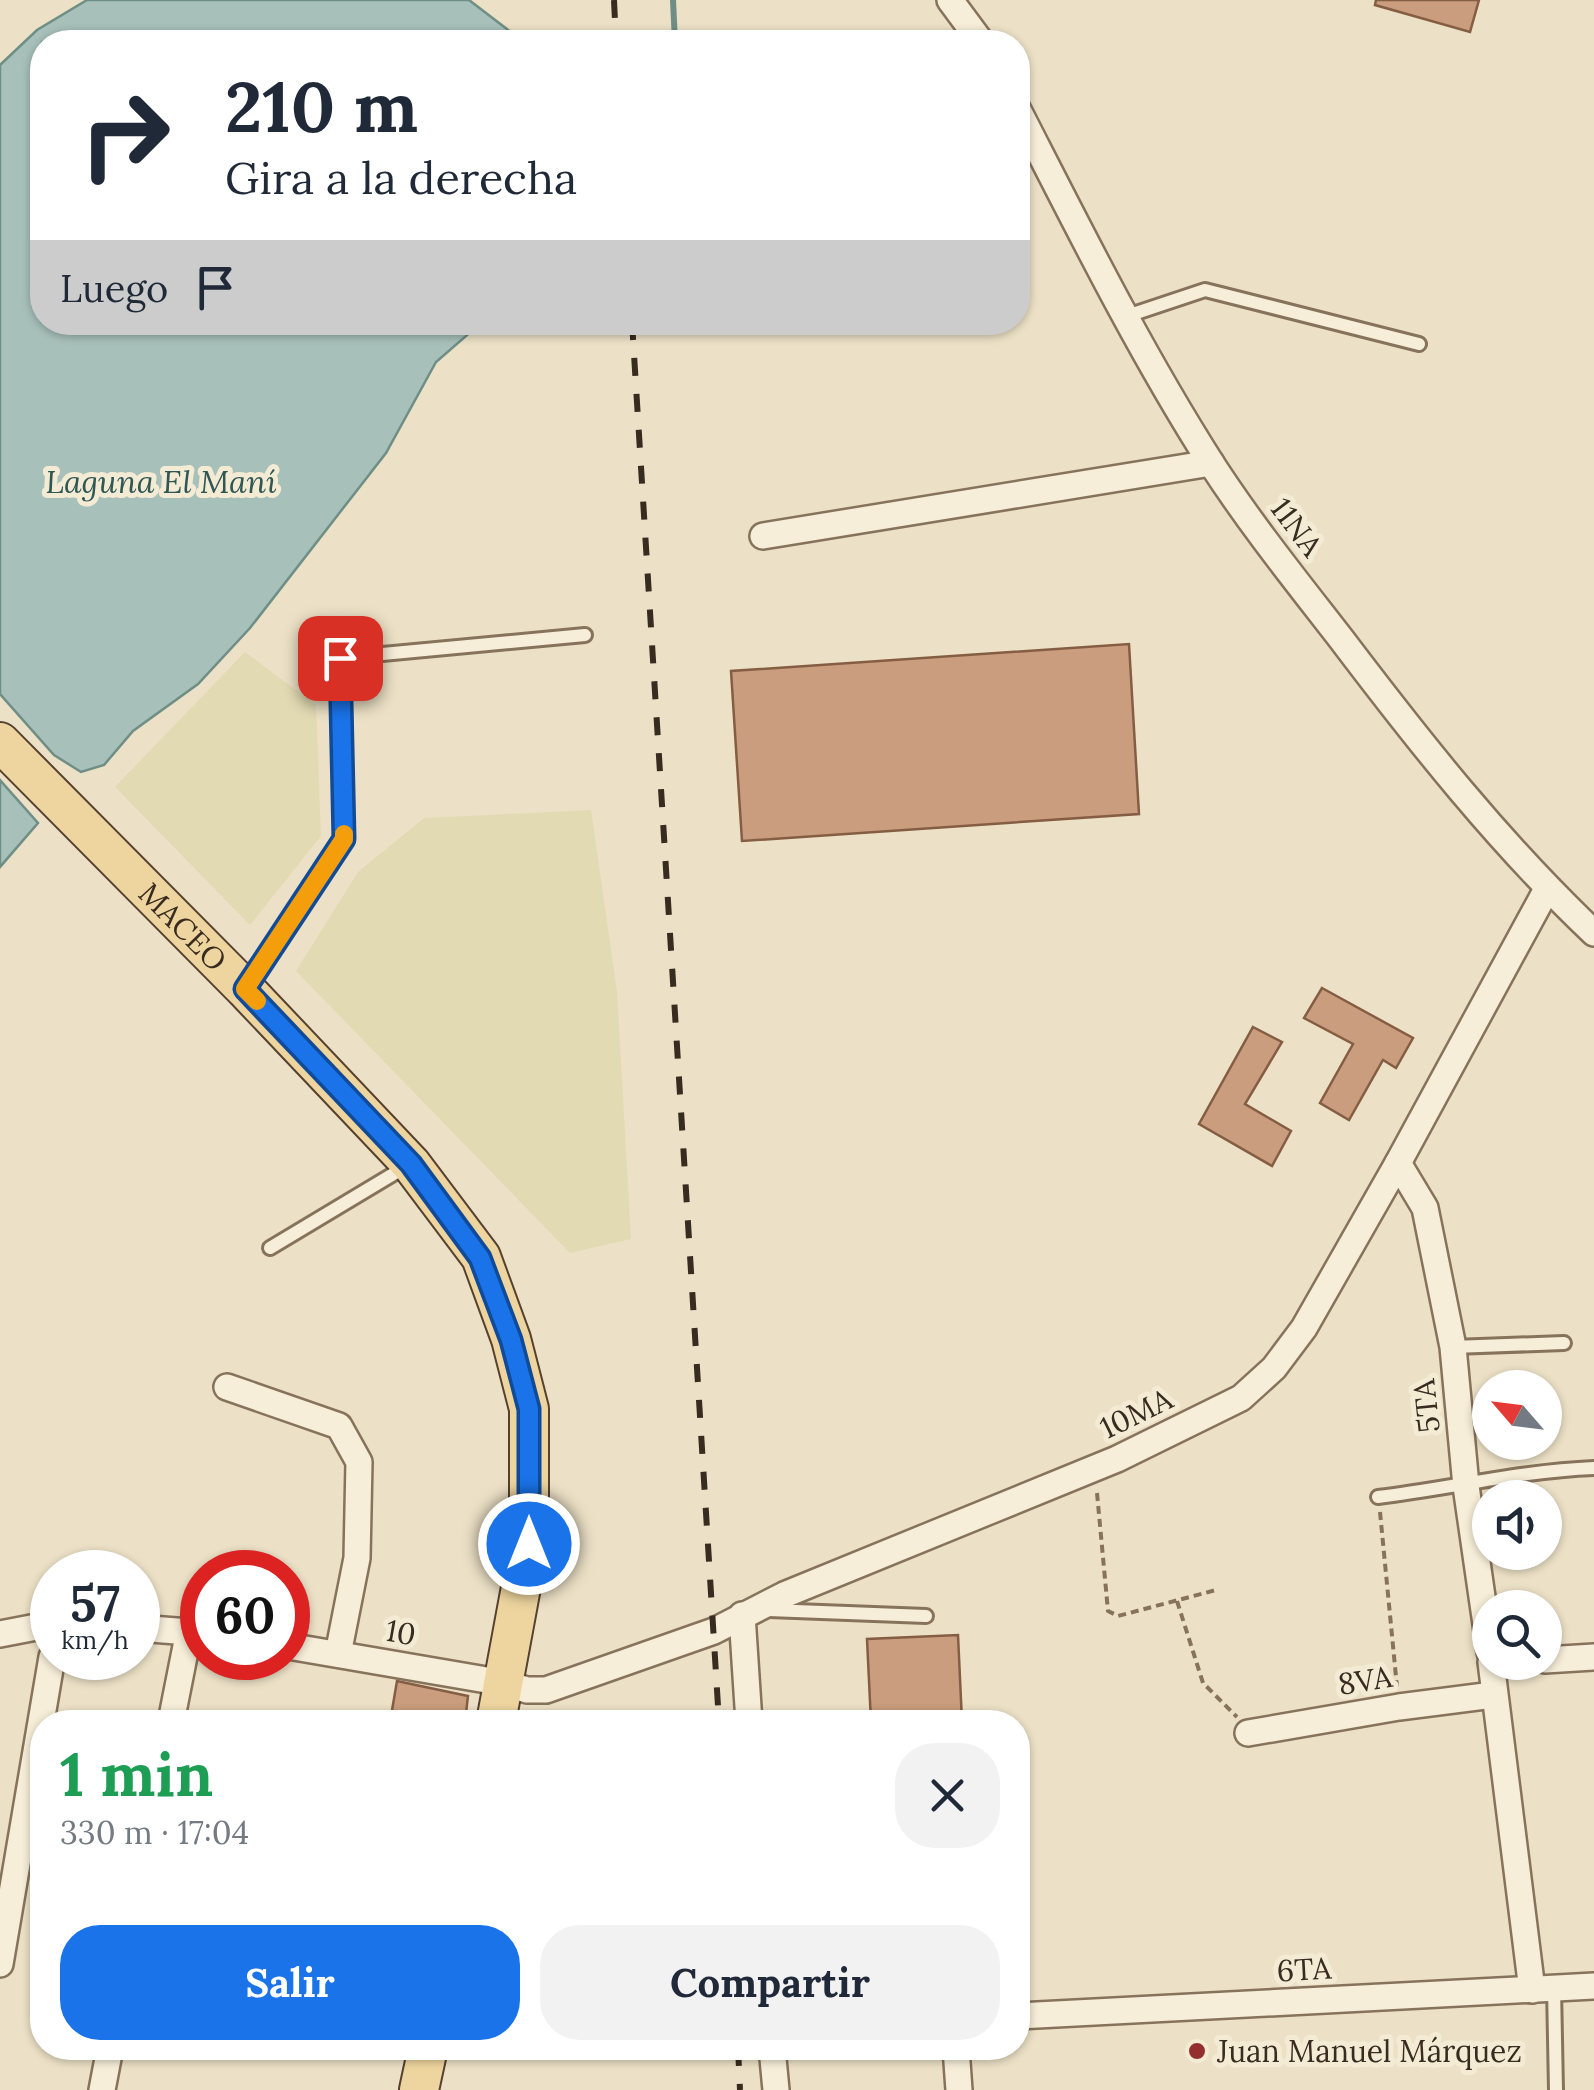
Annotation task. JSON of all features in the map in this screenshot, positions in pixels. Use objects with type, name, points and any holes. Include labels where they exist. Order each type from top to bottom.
[{"type":"main road","name":"MACEO","points":[[0,742],[245,989],[411,1164],[480,1258],[511,1340],[529,1409],[529,1544],[498,1710]]},
{"type":"main road","points":[[419,2090],[425,2060]]},
{"type":"street","points":[[950,0],[972,30]]},
{"type":"street","name":"11NA","points":[[1030,134],[1124,318],[1211,463],[1258,531],[1430,756],[1547,889],[1594,933]]},
{"type":"street","points":[[763,536],[1211,463]]},
{"type":"street","name":"10MA","points":[[504,1683],[527,1690],[546,1690],[714,1631],[748,1612],[1095,1468],[1241,1398],[1274,1368],[1304,1328],[1547,889]]},
{"type":"street","name":"5TA","points":[[1398,1163],[1425,1208],[1453,1347],[1466,1486],[1481,1590]]},
{"type":"street","points":[[227,1387],[339,1426],[359,1462],[357,1558],[338,1654]]},
{"type":"street","points":[[748,1612],[749,1710]]},
{"type":"street","points":[[0,1634],[30,1628]]},
{"type":"street","name":"10","points":[[310,1650],[504,1683]]},
{"type":"street","points":[[1562,1659],[1594,1657]]},
{"type":"street","points":[[46,1710],[49,1680]]},
{"type":"street","points":[[174,1710],[183,1680]]},
{"type":"street","points":[[1493,1680],[1543,1989]]},
{"type":"street","name":"8VA","points":[[1248,1733],[1493,1695]]},
{"type":"street","points":[[0,1964],[30,1826]]},
{"type":"street","name":"6TA","points":[[1030,2015],[1594,1986]]},
{"type":"street","points":[[102,2090],[108,2060]]},
{"type":"street","points":[[773,2060],[776,2090]]},
{"type":"street","points":[[957,2060],[959,2090]]},
{"type":"lane","points":[[1124,318],[1205,290],[1419,344]]},
{"type":"lane","points":[[245,989],[344,839],[340,658],[585,635]]},
{"type":"lane","points":[[270,1248],[411,1164]]},
{"type":"lane","points":[[1453,1347],[1564,1343]]},
{"type":"lane","points":[[1378,1498],[1551,1470],[1594,1468]]},
{"type":"lane","points":[[748,1612],[926,1616]]},
{"type":"lane","points":[[1543,1989],[1556,2090]]},
{"type":"path","points":[[1095,1468],[1108,1611],[1118,1616],[1216,1590]]},
{"type":"path","points":[[1378,1498],[1398,1707]]},
{"type":"path","points":[[1177,1601],[1203,1683],[1230,1706],[1248,1733]]},
{"type":"shaded area","points":[[245,652],[316,705],[321,836],[250,925],[115,787]]},
{"type":"shaded area","points":[[591,810],[617,992],[631,1239],[570,1253],[296,971],[358,872],[424,818]]},
{"type":"water","name":"Laguna El Maní","points":[[87,0],[469,0],[508,30],[37,30]]},
{"type":"water","name":"Laguna El Maní","points":[[30,37],[30,335],[467,335],[436,362],[386,453],[250,628],[198,684],[133,731],[104,765],[81,772],[54,755],[0,694],[0,65]]},
{"type":"water","points":[[0,780],[38,823],[0,867]]},
{"type":"building","points":[[1376,0],[1479,0],[1470,32],[1375,5]]},
{"type":"building","points":[[1129,644],[1139,814],[742,841],[731,671]]},
{"type":"building","points":[[1322,988],[1413,1038],[1396,1068],[1383,1060],[1349,1120],[1320,1103],[1353,1044],[1304,1018]]},
{"type":"building","points":[[1253,1027],[1282,1042],[1245,1104],[1291,1131],[1272,1166],[1199,1124]]},
{"type":"building","points":[[958,1635],[961,1710],[870,1710],[867,1639]]},
{"type":"building","points":[[397,1681],[468,1696],[466,1710],[392,1710]]},
{"type":"waterway","points":[[673,0],[674,30]]},
{"type":"railway","points":[[614,0],[615,30]]},
{"type":"railway","points":[[633,335],[718,1710]]},
{"type":"railway","points":[[739,2060],[740,2090]]},
{"type":"slow traffic","points":[[257,1001],[245,989],[344,834]]},
{"type":"place","name":"Juan Manuel Márquez","points":[[1197,2051]]},
{"type":"route","points":[[340,658],[344,839],[245,989],[411,1164],[480,1258],[511,1340],[529,1409],[529,1544]]}]
